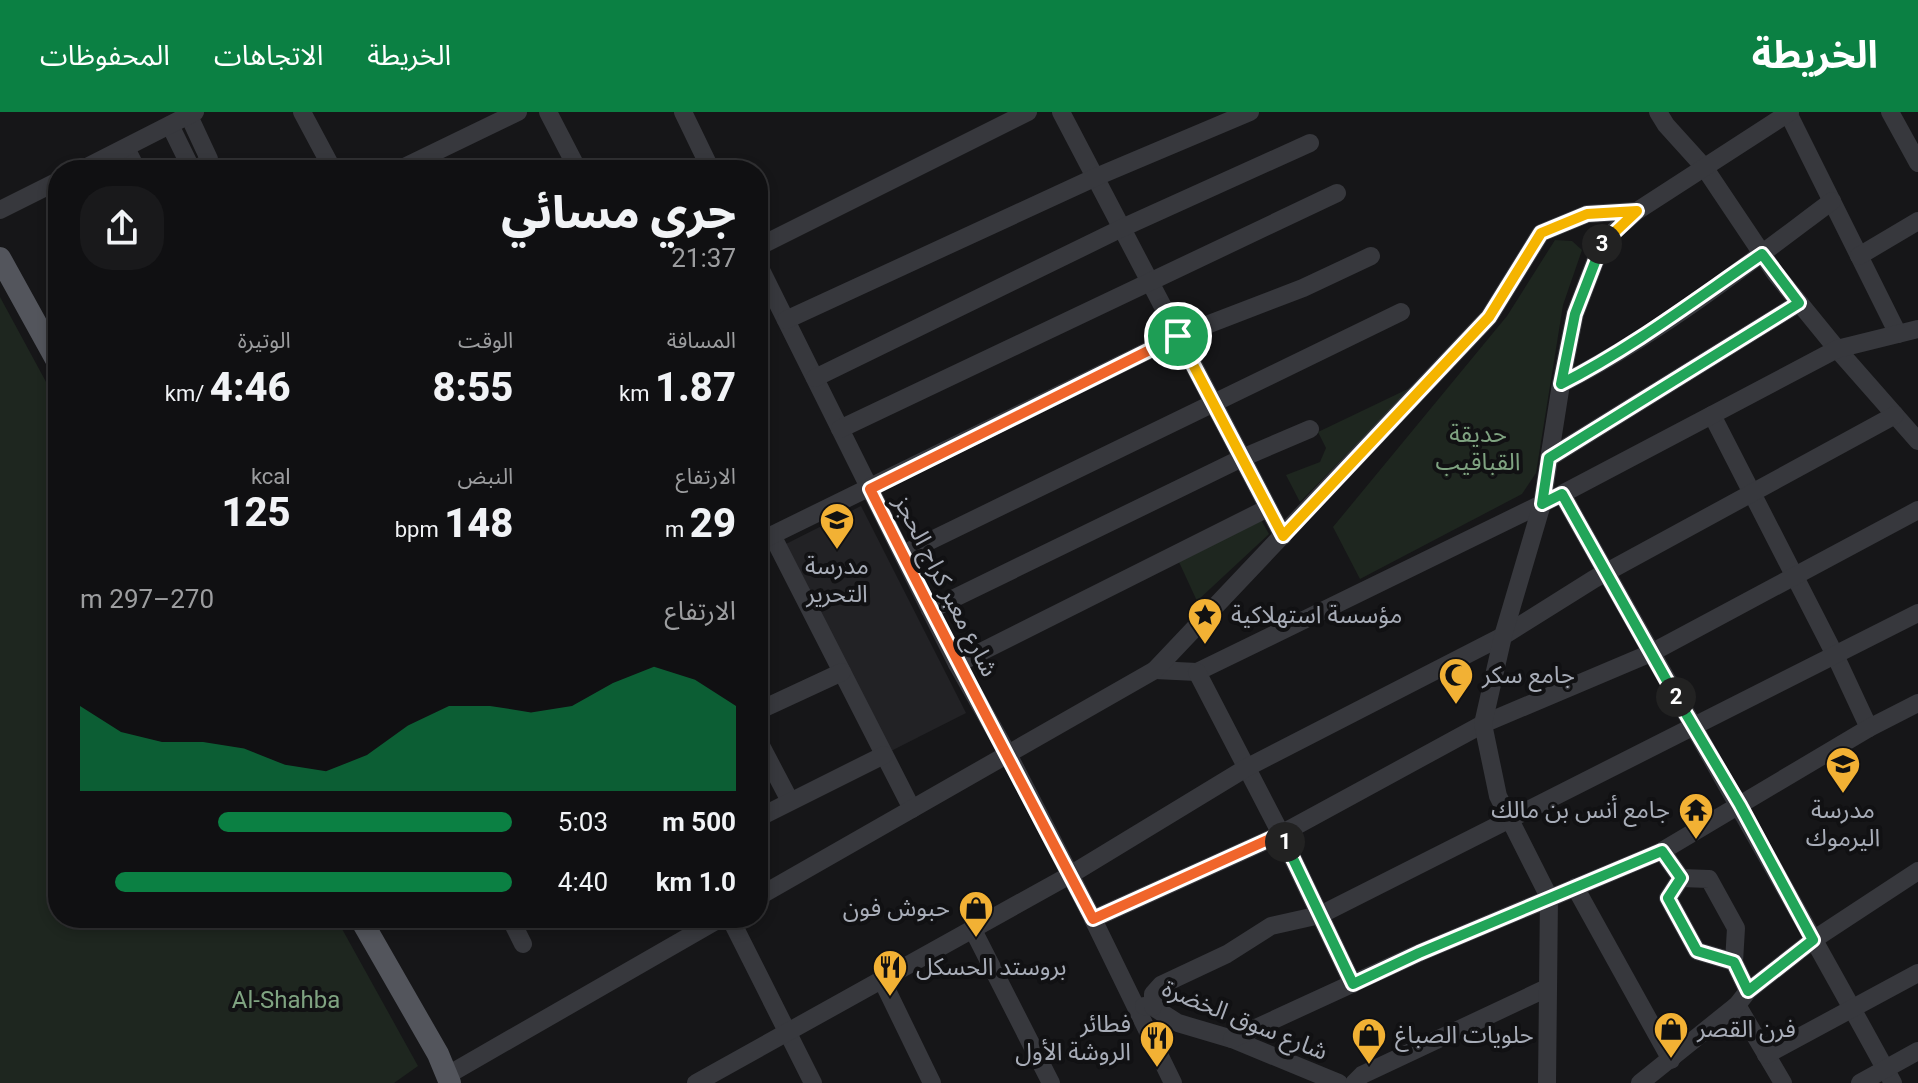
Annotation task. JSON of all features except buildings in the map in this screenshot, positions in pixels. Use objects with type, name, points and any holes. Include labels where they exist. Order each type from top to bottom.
[{"type":"main road","points":[[0,258],[48,345]]},
{"type":"main road","points":[[366,928],[438,1054],[444,1081]]},
{"type":"street","points":[[302,112],[328,160]]},
{"type":"street","points":[[419,160],[518,112]]},
{"type":"street","points":[[548,112],[573,160]]},
{"type":"street","points":[[683,112],[706,160]]},
{"type":"street","points":[[768,242],[1028,112]]},
{"type":"street","points":[[1061,112],[1283,536]]},
{"type":"street","points":[[786,320],[1096,177],[1250,112]]},
{"type":"street","points":[[1658,112],[1704,167],[1799,303],[1918,441]]},
{"type":"street","points":[[1890,112],[1918,163]]},
{"type":"street","points":[[1547,1083],[1549,897],[1498,796],[1483,724],[1503,636],[1542,504],[1575,314],[1603,241],[1637,211],[1789,113],[1898,334]]},
{"type":"street","points":[[101,160],[192,114],[209,160]]},
{"type":"street","points":[[170,125],[187,160]]},
{"type":"street","points":[[815,378],[1122,228],[1310,143]]},
{"type":"street","points":[[126,148],[132,160]]},
{"type":"street","points":[[0,210],[48,186]]},
{"type":"street","points":[[840,429],[1337,193]]},
{"type":"street","points":[[1561,384],[1636,341],[1762,254],[1832,201]]},
{"type":"street","points":[[768,891],[1155,670],[1489,317],[1541,233],[1587,214],[1637,211]]},
{"type":"street","points":[[1859,256],[1918,221]]},
{"type":"street","points":[[768,537],[1178,336],[1303,288],[1371,256]]},
{"type":"street","name":"شارع معبر كراج الحجز","points":[[768,284],[957,664],[1009,756],[1173,1083]]},
{"type":"street","points":[[1549,458],[1799,303]]},
{"type":"street","points":[[903,554],[1401,312]]},
{"type":"street","points":[[1155,670],[1197,672],[1562,494],[1837,349],[1918,329]]},
{"type":"street","points":[[1712,415],[1869,728]]},
{"type":"street","points":[[696,1083],[1070,875],[1246,768],[1503,636],[1594,579],[1895,415]]},
{"type":"street","points":[[930,610],[1242,458],[1310,429]]},
{"type":"street","points":[[1562,494],[1740,805],[1889,1076]]},
{"type":"street","points":[[957,664],[1268,508]]},
{"type":"street","points":[[1093,919],[1281,834],[1483,724],[1651,653],[1918,510]]},
{"type":"street","points":[[768,543],[842,672],[912,809]]},
{"type":"street","points":[[1153,1007],[1153,994],[1161,985],[1227,954],[1271,926],[1320,915],[1918,613]]},
{"type":"street","points":[[768,706],[842,672]]},
{"type":"street","points":[[1197,672],[1281,834],[1353,984]]},
{"type":"street","points":[[1232,1039],[1549,897],[1662,851],[1869,728],[1918,703]]},
{"type":"street","points":[[768,813],[884,755]]},
{"type":"street","points":[[768,759],[790,801]]},
{"type":"street","points":[[1662,851],[1681,878]]},
{"type":"street","points":[[1640,1083],[1813,940],[1918,871]]},
{"type":"street","points":[[1681,878],[1668,898],[1697,951],[1734,962]]},
{"type":"street","points":[[1681,878],[1709,879],[1736,928],[1734,962],[1742,998],[1777,1081]]},
{"type":"street","points":[[1575,887],[1671,1060]]},
{"type":"street","points":[[515,928],[523,944]]},
{"type":"street","points":[[444,1081],[704,928]]},
{"type":"street","points":[[735,928],[813,1083]]},
{"type":"street","points":[[972,928],[1051,1083]]},
{"type":"street","points":[[1766,1055],[1918,973]]},
{"type":"street","points":[[881,978],[932,1083]]},
{"type":"street","points":[[1354,1083],[1362,1075],[1547,988]]},
{"type":"street","name":"شارع سوق الخضرة","points":[[1133,1005],[1153,1007],[1178,1023],[1232,1039],[1339,1083]]},
{"type":"street","points":[[1860,1083],[1889,1076],[1918,1051]]},
{"type":"shaded area","points":[[861,506],[966,713],[891,751],[786,544]]},
{"type":"green space","name":"حديقة القباقيب","points":[[1555,240],[1572,241],[1582,250],[1563,305],[1536,473],[1522,494],[1360,579],[1333,527],[1507,316]]},
{"type":"green space","name":"Al-Shahba","points":[[0,297],[48,386],[48,928],[342,928],[418,1066],[394,1083],[0,1083]]},
{"type":"green space","points":[[1412,387],[1300,502],[1286,475],[1320,462],[1326,448],[1318,432]]},
{"type":"green space","points":[[1261,520],[1269,534],[1197,601],[1179,562]]},
{"type":"place","name":"مدرسة التحرير","points":[[837,551]]},
{"type":"place","name":"مؤسسة استهلاكية","points":[[1205,646]]},
{"type":"place","name":"جامع سكر","points":[[1456,706]]},
{"type":"place","name":"مدرسة اليرموك","points":[[1843,795]]},
{"type":"place","name":"جامع أنس بن مالك","points":[[1696,841]]},
{"type":"place","name":"حبوش فون","points":[[976,939]]},
{"type":"place","name":"بروستد الحسكل","points":[[890,998]]},
{"type":"place","name":"فرن القصر","points":[[1671,1060]]},
{"type":"place","name":"حلويات الصباغ","points":[[1369,1066]]},
{"type":"place","name":"فطائر الروشة الأول","points":[[1157,1069]]},
{"type":"route","points":[[1637,211],[1603,241],[1575,314],[1561,384],[1636,341],[1762,254],[1799,303],[1549,458],[1542,504],[1562,494],[1740,805],[1813,940],[1748,991],[1734,962],[1697,951],[1668,898],[1681,878],[1662,851],[1549,897],[1353,984],[1281,834],[1093,919],[1009,756],[957,664],[870,489],[1178,336],[1283,536],[1489,317],[1541,233],[1587,214],[1637,211]]}]
